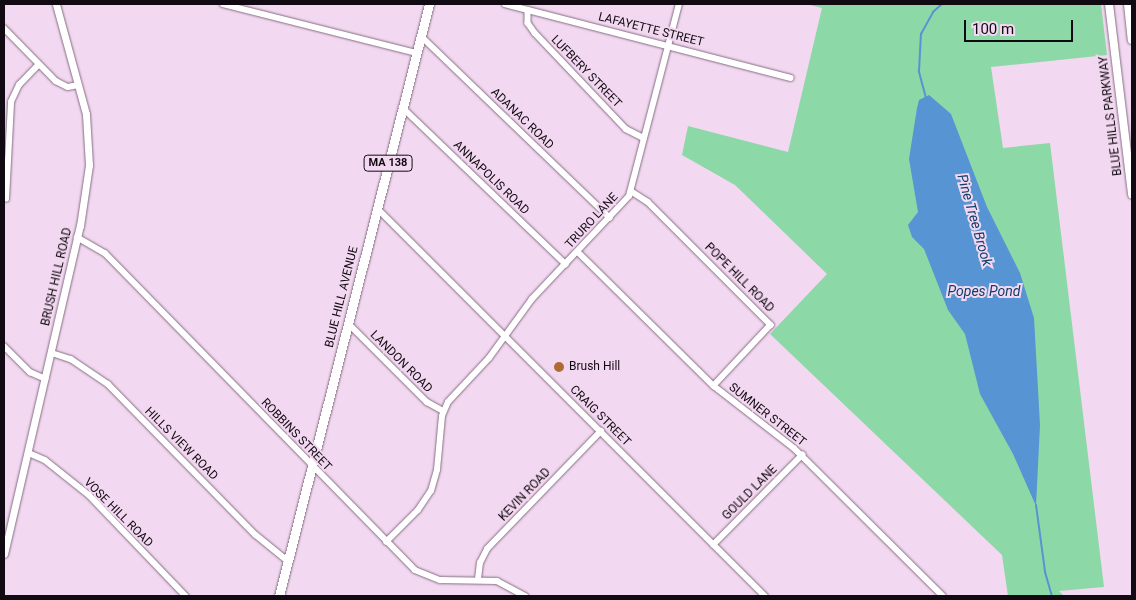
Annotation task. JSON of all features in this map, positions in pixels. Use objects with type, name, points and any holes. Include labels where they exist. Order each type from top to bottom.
[{"type":"highway","name":"BLUE HILL AVENUE","points":[[279,596],[429,4]]},
{"type":"main road","name":"BLUE HILLS PARKWAY","points":[[1109,4],[1132,195]]},
{"type":"main road","points":[[1128,4],[1132,40]]},
{"type":"street","name":"BRUSH HILL ROAD","points":[[4,554],[29,453],[77,237],[90,151],[86,114],[56,4]]},
{"type":"street","points":[[224,4],[416,53]]},
{"type":"street","name":"LAFAYETTE STREET","points":[[505,4],[516,5],[528,10],[791,78]]},
{"type":"street","name":"TRURO LANE","points":[[443,411],[506,335],[526,306],[610,218],[631,191],[679,4]]},
{"type":"street","name":"LUFBERY STREET","points":[[528,10],[528,22],[535,33],[626,129],[644,138]]},
{"type":"street","points":[[4,28],[38,65],[61,85],[78,86]]},
{"type":"street","name":"ADANAC ROAD","points":[[420,36],[610,218]]},
{"type":"street","points":[[6,199],[11,102],[19,85],[38,65]]},
{"type":"street","name":"ANNAPOLIS ROAD","points":[[402,107],[566,264]]},
{"type":"street","name":"POPE HILL ROAD","points":[[631,191],[648,202],[771,325],[714,386]]},
{"type":"street","name":"CRAIG STREET","points":[[377,208],[765,596]]},
{"type":"street","name":"ROBBINS STREET","points":[[77,237],[105,254],[386,542],[420,574],[447,580],[478,580],[504,583],[525,596]]},
{"type":"street","name":"SUMNER STREET","points":[[578,252],[714,386],[802,455],[944,596]]},
{"type":"street","name":"LANDON ROAD","points":[[348,323],[427,402],[443,411]]},
{"type":"street","points":[[4,346],[30,372],[46,379]]},
{"type":"street","name":"HILLS VIEW ROAD","points":[[52,353],[71,359],[108,384],[256,536],[288,561]]},
{"type":"street","points":[[386,542],[418,510],[431,491],[437,470],[443,411]]},
{"type":"street","name":"KEVIN ROAD","points":[[478,580],[480,563],[487,549],[600,431]]},
{"type":"street","name":"VOSE HILL ROAD","points":[[29,453],[45,460],[89,495],[186,596]]},
{"type":"street","name":"GOULD LANE","points":[[713,545],[802,455]]},
{"type":"green space","points":[[806,4],[1101,4],[1107,55],[991,67],[1003,148],[1050,143],[1104,587],[1059,591],[1064,596],[1008,596],[1002,555],[770,334],[827,274],[735,185],[682,155],[688,126],[788,152],[822,8]]},
{"type":"water","name":"Popes Pond","points":[[929,95],[951,114],[987,207],[1020,273],[1034,318],[1040,425],[1036,506],[1013,454],[980,394],[965,334],[948,310],[924,249],[912,237],[908,225],[918,212],[909,159],[917,108],[919,100]]},
{"type":"waterway","name":"Pine Tree Brook","points":[[926,98],[919,71],[921,34],[933,12],[942,4]]},
{"type":"waterway","name":"Pine Tree Brook","points":[[1036,505],[1045,572],[1052,596]]},
{"type":"place","name":"Brush Hill","points":[[559,367]]}]
